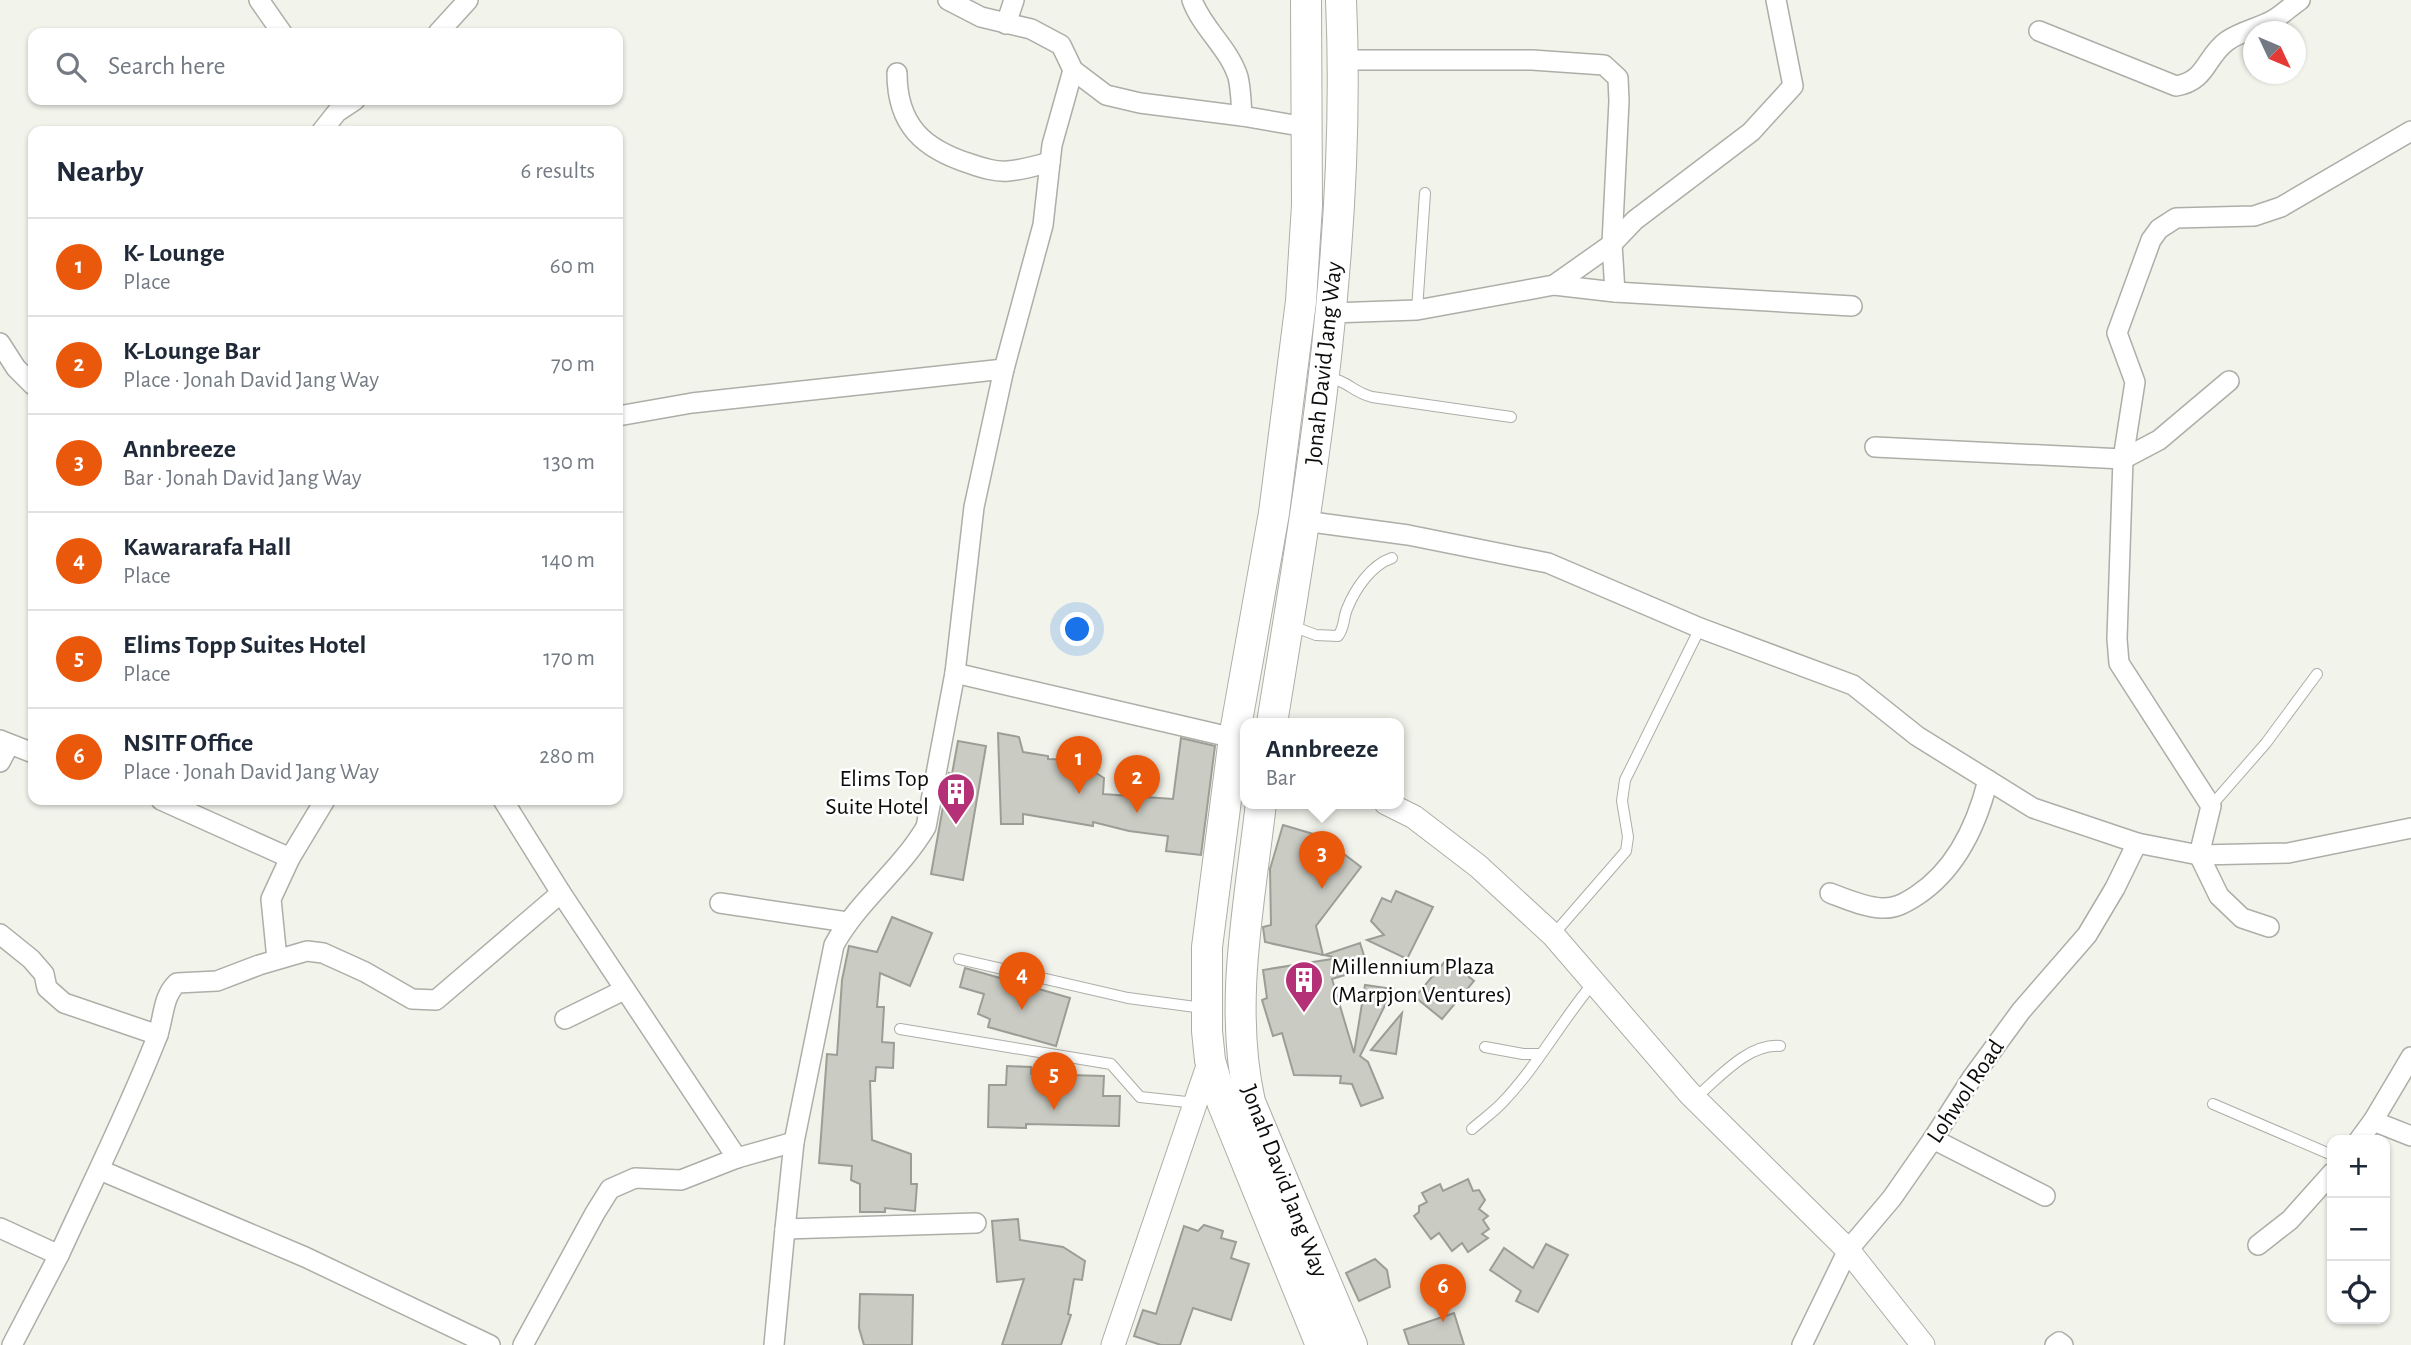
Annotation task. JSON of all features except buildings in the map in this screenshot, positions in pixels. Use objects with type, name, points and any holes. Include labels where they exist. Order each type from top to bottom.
[{"type":"main road","points":[[1243,718],[1274,513],[1301,301],[1307,205],[1306,0]]},
{"type":"main road","name":"Jonah David Jang Way","points":[[1273,718],[1304,521],[1331,313],[1343,130],[1341,0]]},
{"type":"main road","points":[[1240,740],[1208,947],[1210,1060],[1222,1102],[1321,1345]]},
{"type":"main road","name":"Jonah David Jang Way","points":[[1260,809],[1239,1020],[1242,1069],[1250,1101],[1352,1345]]},
{"type":"street","points":[[260,0],[279,28]]},
{"type":"street","points":[[443,28],[468,0]]},
{"type":"street","points":[[947,0],[981,18],[1031,29],[1061,45],[1073,70],[1106,95],[1140,103],[1306,127]]},
{"type":"street","points":[[1006,24],[1014,0]]},
{"type":"street","points":[[1192,0],[1196,12],[1231,63],[1238,78],[1242,116]]},
{"type":"street","points":[[1554,285],[1612,244],[1635,220],[1751,132],[1793,86],[1776,0]]},
{"type":"street","points":[[2039,31],[2176,86],[2189,84],[2204,71],[2215,53],[2227,41],[2273,20],[2300,0]]},
{"type":"street","points":[[1343,60],[1532,60],[1604,65],[1618,78],[1612,244],[1615,292]]},
{"type":"street","points":[[774,1345],[794,1142],[834,945],[847,922],[913,849],[926,827],[956,673],[974,507],[1004,369],[1043,225],[1052,145],[1073,70]]},
{"type":"street","points":[[897,73],[897,93],[902,110],[910,127],[924,142],[957,160],[986,169],[1006,172],[1050,162]]},
{"type":"street","points":[[324,126],[333,106]]},
{"type":"street","points":[[2269,927],[2242,918],[2220,896],[2199,855],[2211,806],[2119,663],[2116,639],[2123,458],[2134,382],[2116,333],[2151,240],[2175,218],[2254,216],[2281,207],[2411,131]]},
{"type":"street","points":[[1331,313],[1417,310],[1554,285],[1615,292],[1852,306]]},
{"type":"street","points":[[0,343],[16,369],[28,380]]},
{"type":"street","points":[[623,415],[692,403],[1004,369]]},
{"type":"street","points":[[1875,447],[2123,458],[2159,440],[2229,381]]},
{"type":"street","points":[[1304,521],[1408,535],[1548,563],[1700,628],[1853,685],[1917,736],[2033,808],[2137,843],[2199,855],[2288,853],[2411,828]]},
{"type":"street","points":[[956,673],[1240,740]]},
{"type":"street","points":[[3,749],[28,753]]},
{"type":"street","points":[[1830,893],[1883,908],[1900,906],[1924,891],[1951,863],[1969,833],[1982,805],[1988,780]]},
{"type":"street","points":[[172,805],[290,858]]},
{"type":"street","points":[[277,959],[271,899],[290,858],[322,805]]},
{"type":"street","points":[[506,805],[561,894],[737,1158]]},
{"type":"street","points":[[1398,809],[1414,817],[1478,866],[1553,935],[1695,1098],[1848,1250],[1923,1345]]},
{"type":"street","name":"Lohwol Road","points":[[1802,1345],[1848,1250],[1892,1198],[1972,1078],[2021,1011],[2087,935],[2115,888],[2137,843]]},
{"type":"street","points":[[12,1345],[100,1170],[158,1035],[168,991],[177,983],[217,981],[307,951],[323,953],[365,972],[412,999],[436,1000],[561,894]]},
{"type":"street","points":[[720,903],[847,922]]},
{"type":"street","points":[[0,934],[31,959],[44,974],[47,988],[64,1003],[158,1035]]},
{"type":"street","points":[[565,1019],[624,990]]},
{"type":"street","points":[[2363,1135],[2411,1057]]},
{"type":"street","points":[[1113,1345],[1210,1060]]},
{"type":"street","points":[[2374,1121],[2411,1136]]},
{"type":"street","points":[[1933,1139],[2045,1196]]},
{"type":"street","points":[[523,1345],[610,1189],[635,1178],[681,1180],[737,1158],[794,1142]]},
{"type":"street","points":[[100,1170],[306,1257],[490,1345]]},
{"type":"street","points":[[2259,1244],[2290,1220],[2327,1179]]},
{"type":"street","points":[[785,1229],[976,1223]]},
{"type":"street","points":[[0,1228],[59,1255]]},
{"type":"street","points":[[2055,1345],[2059,1342],[2063,1345]]},
{"type":"lane","points":[[1417,310],[1424,193]]},
{"type":"lane","points":[[1323,377],[1340,379],[1361,394],[1372,397],[1511,417]]},
{"type":"lane","points":[[1288,625],[1316,635],[1338,636],[1343,629],[1346,610],[1361,583],[1382,561],[1392,558]]},
{"type":"lane","points":[[1553,935],[1626,851],[1628,837],[1622,801],[1625,780],[1700,628]]},
{"type":"lane","points":[[2211,806],[2266,743],[2317,674]]},
{"type":"lane","points":[[958,959],[1128,998],[1207,1009]]},
{"type":"lane","points":[[1472,1129],[1501,1104],[1595,982]]},
{"type":"lane","points":[[900,1029],[1111,1064],[1140,1097],[1197,1103]]},
{"type":"lane","points":[[1695,1098],[1743,1059],[1767,1045],[1780,1046]]},
{"type":"lane","points":[[1485,1047],[1497,1051],[1541,1054]]},
{"type":"lane","points":[[2213,1104],[2327,1153]]},
{"type":"place","name":"K- Lounge","points":[[1079,794]]},
{"type":"place","name":"K-Lounge Bar","points":[[1137,813]]},
{"type":"place","name":"Elims Top Suite Hotel","points":[[956,826]]},
{"type":"place","name":"Annbreeze","points":[[1322,889]]},
{"type":"place","name":"Kawararafa Hall","points":[[1022,1010]]},
{"type":"place","name":"Millennium Plaza (Marpjon Ventures)","points":[[1304,1014]]},
{"type":"place","name":"Elims Topp Suites Hotel","points":[[1054,1110]]},
{"type":"place","name":"NSITF Office","points":[[1443,1322]]}]
